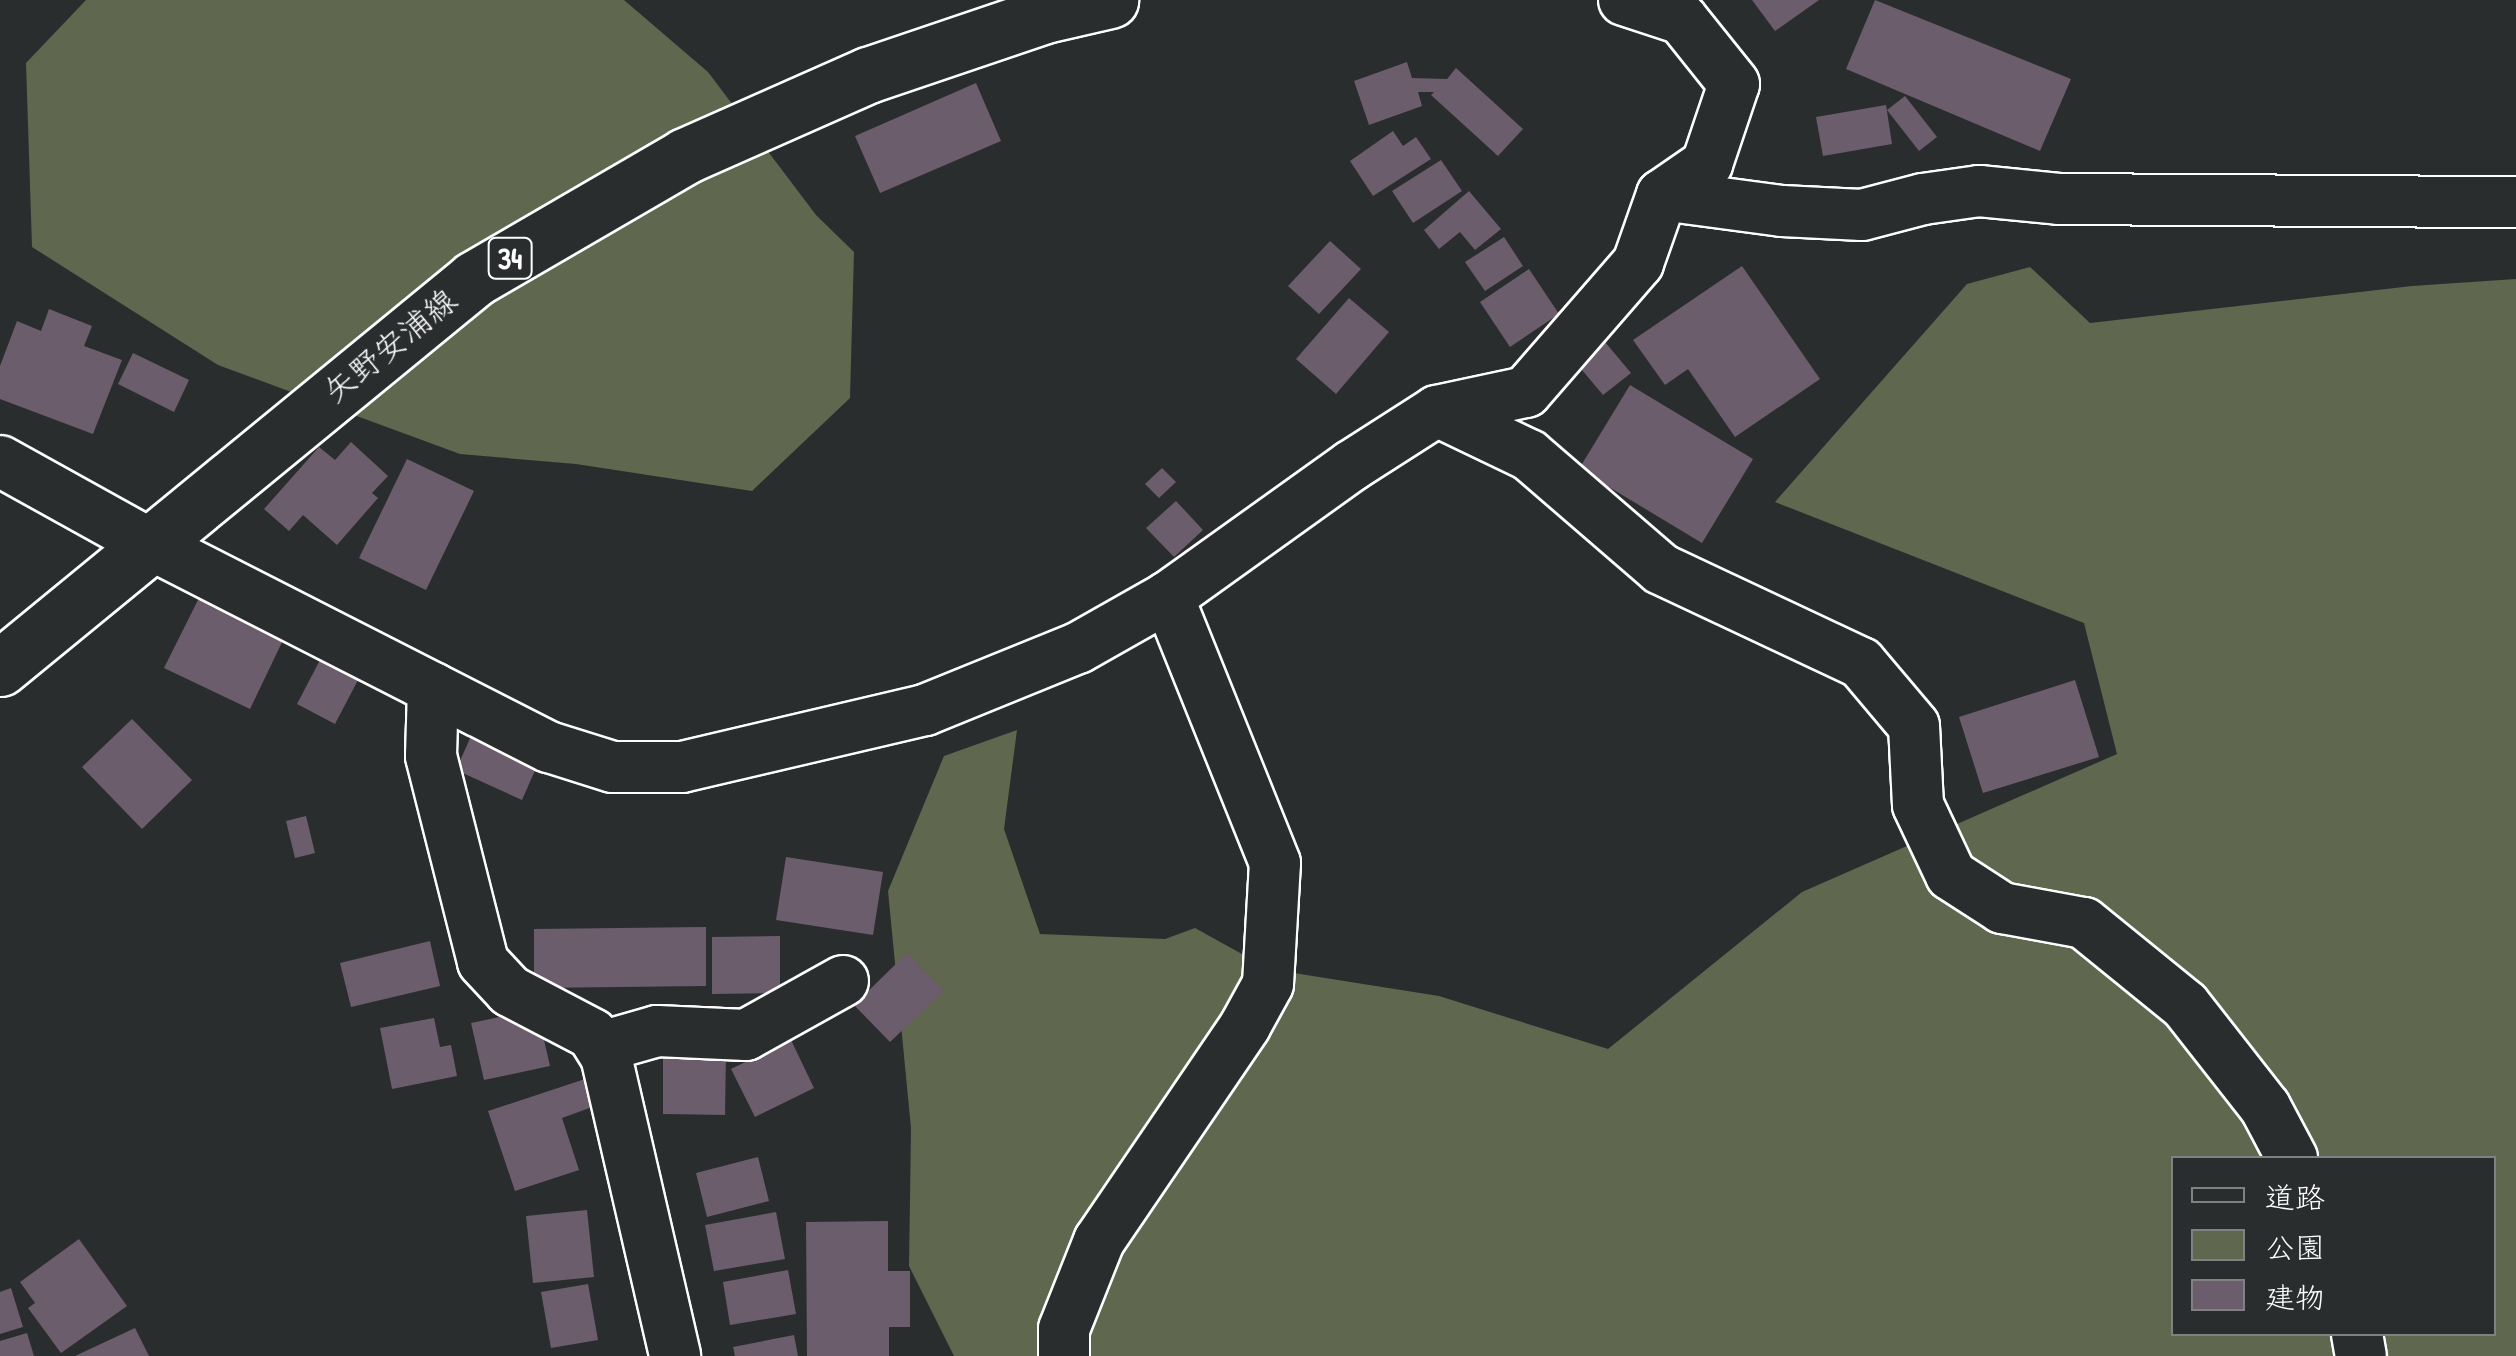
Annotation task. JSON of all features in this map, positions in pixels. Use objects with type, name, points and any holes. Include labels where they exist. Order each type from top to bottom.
[{"type":"main road","name":"矢野安浦線","points":[[0,668],[474,279],[685,156],[868,75],[1046,15],[1110,0]]},
{"type":"street","points":[[0,461],[148,543],[549,747],[613,767],[682,766],[925,710],[1078,648],[1168,596],[1351,466],[1437,411],[1526,392],[1638,263],[1662,196],[1707,164],[1734,84],[1682,19],[1624,0]]},
{"type":"street","points":[[1662,196],[1862,216],[1922,199],[1978,191],[2059,199],[2516,202]]},
{"type":"street","points":[[1437,411],[1528,455],[1661,569],[1860,663],[1914,726],[1918,805],[1952,874],[2002,908],[2084,923],[2185,1006],[2265,1107],[2291,1156]]},
{"type":"street","points":[[1064,1356],[1064,1329],[1099,1241],[1235,1041],[1268,984],[1275,862],[1168,596]]},
{"type":"street","points":[[432,688],[431,756],[483,962],[510,991],[592,1034],[601,1048],[614,1080],[674,1356]]},
{"type":"street","points":[[601,1048],[657,1031],[746,1034],[843,980]]},
{"type":"green space","points":[[86,0],[624,0],[708,72],[816,215],[854,252],[850,398],[752,491],[576,464],[460,454],[218,365],[32,247],[26,63]]},
{"type":"green space","points":[[2030,267],[2090,323],[2412,286],[2516,279],[2516,1356],[954,1356],[909,1266],[911,1128],[888,891],[944,756],[1017,730],[1004,829],[1040,934],[1165,939],[1195,928],[1269,969],[1439,996],[1608,1049],[1802,892],[2117,754],[2084,623],[1775,502],[1967,284]]},
{"type":"building","points":[[1752,0],[1819,0],[1775,31]]},
{"type":"building","points":[[1875,0],[2071,79],[2040,151],[1846,69]]},
{"type":"building","points":[[1407,62],[1412,78],[1447,79],[1456,68],[1523,129],[1498,156],[1431,95],[1434,92],[1418,92],[1422,106],[1369,125],[1354,81]]},
{"type":"building","points":[[976,83],[1001,141],[880,193],[855,136]]},
{"type":"building","points":[[1905,96],[1937,137],[1919,151],[1887,110]]},
{"type":"building","points":[[1886,105],[1892,144],[1823,156],[1816,117]]},
{"type":"building","points":[[1393,131],[1403,146],[1416,137],[1431,159],[1373,196],[1350,161]]},
{"type":"building","points":[[1441,160],[1462,191],[1413,223],[1392,191]]},
{"type":"building","points":[[1469,191],[1501,229],[1475,250],[1460,232],[1439,249],[1424,230]]},
{"type":"building","points":[[1504,237],[1523,266],[1485,291],[1465,262]]},
{"type":"building","points":[[1330,241],[1361,269],[1319,314],[1288,286]]},
{"type":"building","points":[[1742,266],[1820,379],[1735,437],[1688,369],[1665,385],[1633,340]]},
{"type":"building","points":[[1529,269],[1559,314],[1510,347],[1480,302]]},
{"type":"building","points":[[1349,298],[1389,332],[1336,394],[1296,359]]},
{"type":"building","points":[[49,309],[92,326],[84,346],[122,360],[93,434],[0,399],[0,366],[17,321],[41,331]]},
{"type":"building","points":[[1605,342],[1631,373],[1603,395],[1577,364]]},
{"type":"building","points":[[133,353],[189,380],[174,412],[118,384]]},
{"type":"building","points":[[1630,385],[1753,459],[1702,543],[1579,469]]},
{"type":"building","points":[[351,442],[388,476],[372,493],[378,498],[337,545],[303,515],[289,531],[264,509],[319,447],[335,460]]},
{"type":"building","points":[[407,459],[474,491],[426,590],[359,558]]},
{"type":"building","points":[[1162,468],[1176,482],[1159,498],[1145,484]]},
{"type":"building","points":[[1176,501],[1203,530],[1174,557],[1146,528]]},
{"type":"building","points":[[200,596],[285,636],[250,709],[164,668]]},
{"type":"building","points":[[320,660],[358,680],[335,724],[297,704]]},
{"type":"building","points":[[2075,680],[2099,757],[1983,793],[1959,717]]},
{"type":"building","points":[[132,719],[192,780],[142,829],[82,767]]},
{"type":"building","points":[[475,727],[541,757],[522,800],[456,770]]},
{"type":"building","points":[[306,816],[315,853],[295,858],[286,821]]},
{"type":"building","points":[[786,857],[883,872],[873,935],[776,920]]},
{"type":"building","points":[[706,927],[706,986],[534,988],[534,929]]},
{"type":"building","points":[[780,936],[780,993],[712,994],[712,937]]},
{"type":"building","points":[[430,941],[440,986],[351,1007],[340,963]]},
{"type":"building","points":[[907,953],[944,991],[890,1042],[854,1005]]},
{"type":"building","points":[[509,1015],[542,1031],[550,1066],[484,1080],[471,1023]]},
{"type":"building","points":[[434,1018],[440,1047],[451,1045],[457,1076],[392,1089],[380,1028]]},
{"type":"building","points":[[791,1040],[814,1088],[755,1117],[731,1069]]},
{"type":"building","points":[[663,1051],[726,1052],[725,1115],[663,1114]]},
{"type":"building","points":[[585,1079],[595,1106],[562,1118],[579,1170],[515,1191],[488,1111]]},
{"type":"building","points":[[758,1157],[769,1201],[707,1217],[696,1173]]},
{"type":"building","points":[[587,1210],[594,1277],[533,1283],[526,1216]]},
{"type":"building","points":[[776,1212],[785,1259],[714,1271],[705,1225]]},
{"type":"building","points":[[888,1221],[888,1271],[910,1271],[910,1327],[889,1327],[889,1356],[807,1356],[806,1222]]},
{"type":"building","points":[[79,1239],[127,1306],[61,1353],[28,1308],[35,1303],[20,1282]]},
{"type":"building","points":[[788,1270],[796,1314],[730,1325],[723,1282]]},
{"type":"building","points":[[588,1284],[598,1340],[551,1348],[541,1292]]},
{"type":"building","points":[[11,1288],[23,1327],[0,1334],[0,1292]]},
{"type":"building","points":[[135,1328],[149,1356],[75,1356]]},
{"type":"building","points":[[27,1333],[34,1356],[0,1356],[0,1341]]},
{"type":"building","points":[[794,1335],[798,1356],[735,1356],[733,1347]]}]
